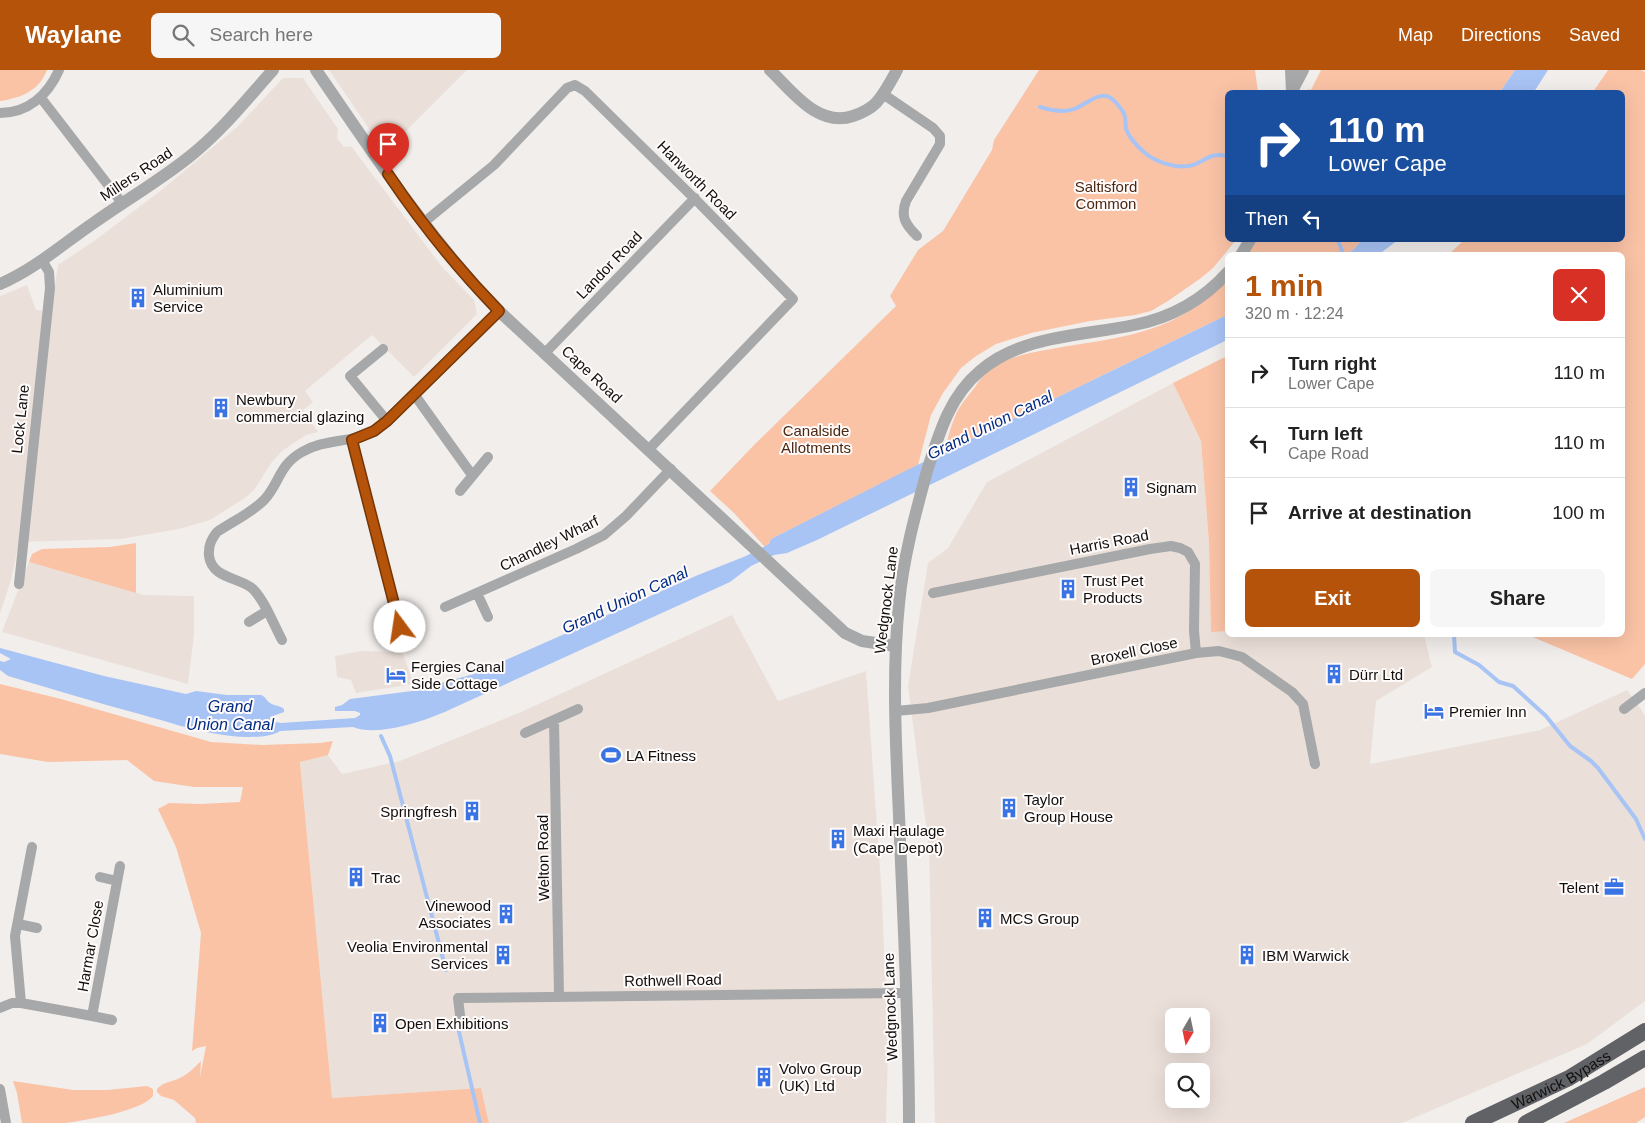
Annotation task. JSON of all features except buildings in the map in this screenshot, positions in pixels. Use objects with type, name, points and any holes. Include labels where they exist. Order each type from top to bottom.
[{"type":"highway","name":"Warwick Bypass","points":[[1473,1123],[1569,1078],[1645,1031]]},
{"type":"highway","name":"Warwick Bypass","points":[[1526,1123],[1645,1058]]},
{"type":"street","points":[[0,113],[20,110],[41,98],[59,70]]},
{"type":"street","name":"Millers Road","points":[[0,284],[42,260],[122,203],[165,176],[233,117],[273,70]]},
{"type":"street","name":"Cape Road","points":[[316,70],[402,196],[460,270],[499,311],[845,632],[871,643],[896,646]]},
{"type":"street","points":[[770,70],[807,106],[815,112],[832,118],[849,118],[864,112],[883,94],[897,70]]},
{"type":"street","points":[[1291,70],[1292,90]]},
{"type":"street","points":[[1293,90],[1303,70]]},
{"type":"street","name":"Hanworth Road","points":[[423,223],[479,179],[567,88],[575,85],[586,91],[695,198],[793,299],[649,449]]},
{"type":"street","points":[[883,94],[933,128],[940,136],[940,144],[906,202],[903,211],[905,222],[917,236]]},
{"type":"street","points":[[41,98],[122,203]]},
{"type":"street","name":"Landor Road","points":[[545,353],[695,198]]},
{"type":"street","name":"Lock Lane","points":[[19,584],[50,288],[49,272],[42,260]]},
{"type":"street","name":"Wedgnock Lane","points":[[910,1123],[896,711],[896,646],[902,580],[915,514],[936,441],[947,413],[961,391],[980,371],[995,360],[1009,352],[1040,342],[1134,325],[1165,316],[1194,302],[1225,275]]},
{"type":"street","points":[[282,640],[260,596],[253,589],[222,575],[214,568],[209,558],[208,549],[210,542],[217,532],[258,506],[266,498],[286,464],[294,457],[312,447],[352,440],[374,431],[387,421],[499,311]]},
{"type":"street","points":[[383,349],[350,376],[387,421]]},
{"type":"street","points":[[414,394],[472,475]]},
{"type":"street","points":[[352,440],[400,627]]},
{"type":"street","points":[[460,491],[488,457]]},
{"type":"street","name":"Chandley Wharf","points":[[445,608],[576,550],[604,534],[626,516],[671,470]]},
{"type":"street","name":"Harris Road","points":[[933,593],[1150,549],[1171,546],[1180,548],[1188,552],[1196,564],[1194,631],[1196,653]]},
{"type":"street","points":[[477,594],[488,617]]},
{"type":"street","points":[[249,622],[267,611]]},
{"type":"street","points":[[383,632],[416,623]]},
{"type":"street","name":"Broxell Close","points":[[896,711],[916,710],[1196,653],[1219,651],[1242,657],[1292,692],[1303,704],[1315,764]]},
{"type":"street","points":[[1624,709],[1645,693]]},
{"type":"street","points":[[525,733],[578,709]]},
{"type":"street","name":"Welton Road","points":[[554,720],[559,996]]},
{"type":"street","points":[[21,1003],[16,944],[32,847]]},
{"type":"street","name":"Harmar Close","points":[[92,1016],[120,866]]},
{"type":"street","points":[[100,877],[117,881]]},
{"type":"street","points":[[18,924],[37,928]]},
{"type":"street","name":"Rothwell Road","points":[[460,1015],[458,998],[906,993]]},
{"type":"street","name":"Harmar Close","points":[[0,1008],[12,1003],[21,1003],[112,1020]]},
{"type":"street","points":[[0,1089],[6,1123]]},
{"type":"shaded area","points":[[329,70],[467,70],[385,152]]},
{"type":"shaded area","points":[[283,78],[303,78],[338,129],[337,138],[344,147],[351,146],[443,268],[474,300],[477,314],[414,377],[372,335],[305,391],[313,402],[303,410],[318,432],[306,435],[282,451],[272,462],[254,490],[245,498],[210,520],[179,529],[121,539],[19,542],[11,580],[0,614],[0,296],[27,285],[36,310],[51,312],[58,265],[94,241],[159,192],[237,127]]},
{"type":"shaded area","points":[[1173,383],[1201,441],[1209,543],[1211,631],[1225,631],[1225,637],[1424,637],[1432,667],[1376,701],[1370,764],[1540,730],[1627,690],[1645,716],[1645,1001],[1587,1044],[1402,1123],[935,1123],[929,848],[908,686],[928,563],[948,548],[987,482]]},
{"type":"shaded area","points":[[29,562],[144,595],[194,596],[194,635],[188,684],[2,632]]},
{"type":"shaded area","points":[[732,615],[778,701],[866,671],[882,897],[888,1052],[886,1123],[489,1123],[481,1088],[332,1098],[300,761],[328,755],[342,774],[400,761],[521,712]]},
{"type":"shaded area","points":[[361,651],[402,652],[414,684],[356,693],[351,680],[337,677],[335,656]]},
{"type":"green space","points":[[0,70],[47,70],[39,83],[28,92],[15,98],[0,101]]},
{"type":"green space","name":"Saltisford Common","points":[[1039,70],[1255,70],[1258,90],[1225,90],[1225,242],[1234,242],[1213,268],[1151,311],[1031,333],[996,344],[976,356],[961,368],[943,393],[931,415],[918,465],[771,539],[765,547],[734,513],[710,491],[755,444],[896,306],[890,296],[918,250],[943,231],[992,150],[994,140]]},
{"type":"green space","points":[[1321,70],[1515,70],[1501,90],[1311,90]]},
{"type":"green space","points":[[1608,70],[1641,70],[1645,72],[1645,664],[1632,679],[1533,637],[1625,637],[1625,252],[1451,252],[1462,242],[1625,242],[1625,90],[1594,90]]},
{"type":"green space","points":[[1255,242],[1360,242],[1349,252],[1250,252]]},
{"type":"green space","points":[[1225,283],[1225,316],[944,452],[959,408],[986,372],[996,364],[1034,352],[1131,335],[1170,321],[1208,298]]},
{"type":"green space","points":[[1225,357],[1225,631],[1211,632],[1209,543],[1201,441],[1173,383]]},
{"type":"green space","points":[[136,543],[136,593],[29,562],[32,554],[42,549],[110,547]]},
{"type":"green space","points":[[0,684],[61,699],[211,742],[262,745],[333,741],[328,755],[300,762],[332,1098],[481,1088],[489,1123],[196,1123],[195,1118],[174,1100],[161,1096],[157,1092],[159,1087],[178,1079],[201,1061],[200,1077],[206,1046],[192,1051],[201,933],[176,847],[158,809],[169,803],[240,802],[243,787],[194,787],[154,781],[127,760],[48,762],[0,754]]},
{"type":"green space","points":[[13,1081],[73,1090],[107,1090],[147,1086],[153,1089],[153,1096],[137,1107],[98,1117],[65,1123],[22,1123]]},
{"type":"green space","points":[[1645,1087],[1645,1117],[1636,1123],[1564,1123]]},
{"type":"water","points":[[1515,70],[1548,70],[1535,90],[1501,90]]},
{"type":"water","points":[[1360,242],[1395,242],[1382,252],[1349,252]]},
{"type":"water","name":"Grand Union Canal","points":[[1225,316],[1225,341],[817,540],[787,553],[774,555],[751,566],[730,582],[449,710],[415,723],[375,730],[363,730],[353,727],[280,731],[259,737],[224,735],[189,728],[92,701],[8,676],[0,670],[0,661],[4,662],[11,659],[0,653],[0,648],[104,676],[186,694],[196,691],[227,695],[261,695],[270,703],[284,709],[284,712],[270,717],[270,721],[281,723],[355,718],[360,713],[355,711],[335,711],[335,707],[342,705],[350,699],[412,691],[474,674],[698,575],[746,556],[769,544],[771,539],[907,470]]},
{"type":"waterway","points":[[1040,107],[1066,111],[1094,98],[1106,96],[1114,101],[1122,111],[1125,117],[1126,129],[1131,139],[1142,151],[1154,159],[1165,164],[1183,166],[1193,165],[1215,155],[1225,156]]},
{"type":"waterway","points":[[1339,242],[1342,251]]},
{"type":"waterway","points":[[1454,637],[1455,652],[1479,665],[1499,682],[1513,686],[1546,716],[1570,746],[1598,768],[1636,819],[1645,839]]},
{"type":"waterway","points":[[381,736],[390,756],[446,970]]},
{"type":"waterway","points":[[457,1023],[480,1123]]},
{"type":"place","name":"Aluminium Service","points":[[138,298]]},
{"type":"place","name":"Newbury commercial glazing","points":[[221,408]]},
{"type":"place","name":"Signam","points":[[1131,487]]},
{"type":"place","name":"Trust Pet Products","points":[[1068,589]]},
{"type":"place","name":"Dürr Ltd","points":[[1334,674]]},
{"type":"place","name":"Fergies Canal Side Cottage","points":[[396,675]]},
{"type":"place","name":"Premier Inn","points":[[1434,711]]},
{"type":"place","name":"LA Fitness","points":[[611,755]]},
{"type":"place","name":"Taylor Group House","points":[[1009,808]]},
{"type":"place","name":"Springfresh","points":[[472,811]]},
{"type":"place","name":"Maxi Haulage (Cape Depot)","points":[[838,839]]},
{"type":"place","name":"Trac","points":[[356,877]]},
{"type":"place","name":"Telent","points":[[1614,887]]},
{"type":"place","name":"Vinewood Associates","points":[[506,914]]},
{"type":"place","name":"MCS Group","points":[[985,918]]},
{"type":"place","name":"Veolia Environmental Services","points":[[503,955]]},
{"type":"place","name":"IBM Warwick","points":[[1247,955]]},
{"type":"place","name":"Open Exhibitions","points":[[380,1023]]},
{"type":"place","name":"Volvo Group (UK) Ltd","points":[[764,1077]]},
{"type":"route","points":[[388,174],[402,196],[460,270],[499,311],[482,330],[387,421],[374,431],[352,440],[400,627]]},
{"type":"park label","name":"Canalside Allotments","points":[[816,438]]}]
